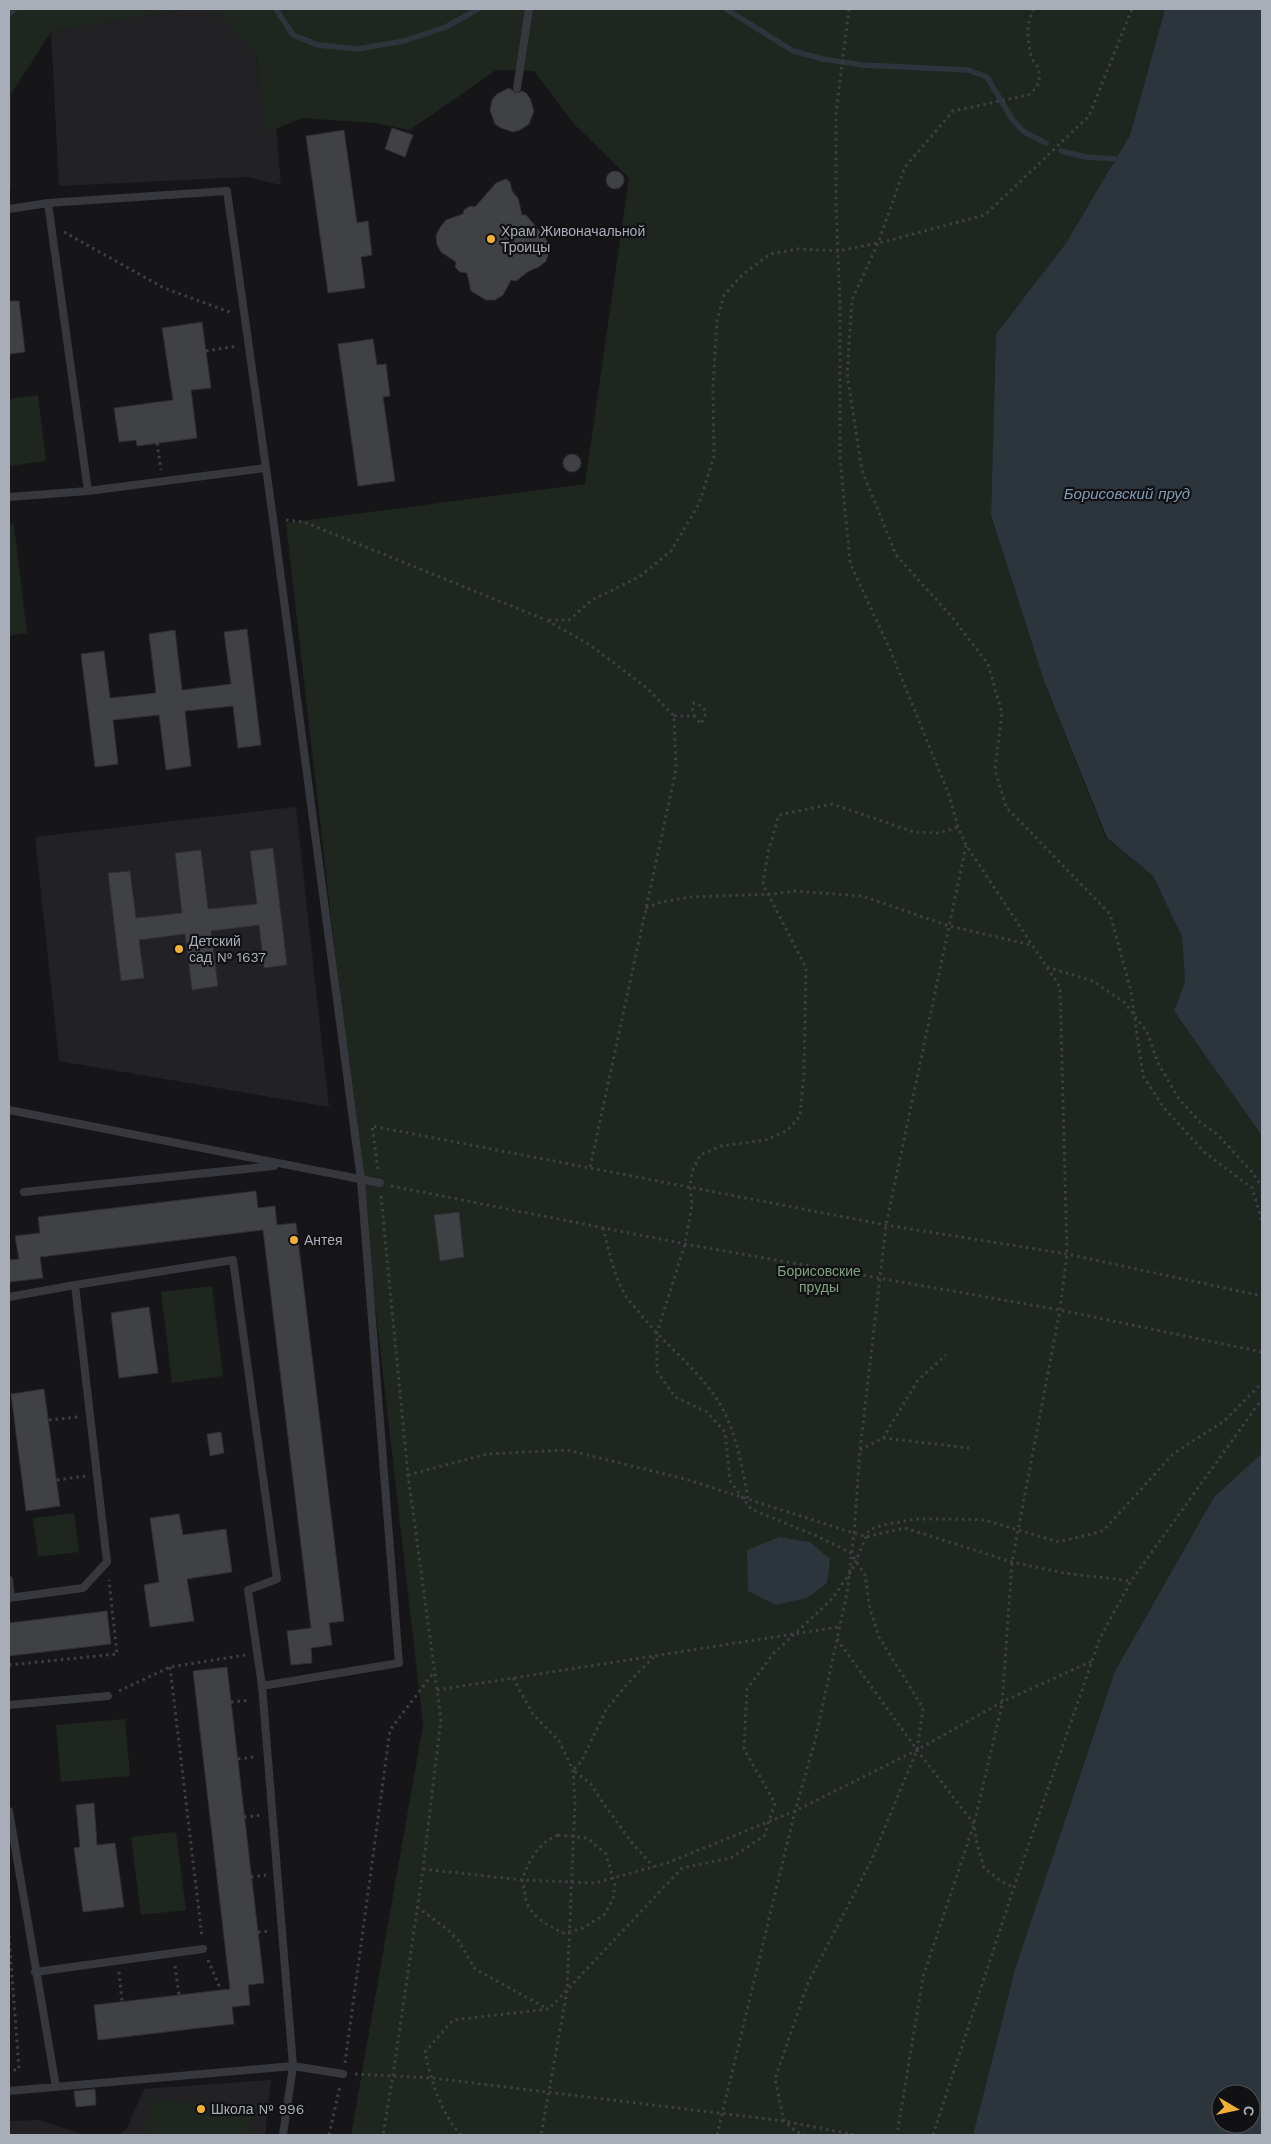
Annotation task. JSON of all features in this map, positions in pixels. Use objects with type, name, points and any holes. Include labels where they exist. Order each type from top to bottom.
[{"type":"lane","points":[[517,88],[529,9]]},
{"type":"lane","points":[[9,209],[48,203],[227,191],[273,518],[361,1180],[399,1663],[262,1686]]},
{"type":"lane","points":[[48,203],[88,491]]},
{"type":"lane","points":[[9,497],[88,491],[265,468]]},
{"type":"lane","points":[[9,1110],[380,1183]]},
{"type":"lane","points":[[24,1192],[284,1164]]},
{"type":"lane","points":[[9,1297],[233,1260],[277,1579],[248,1590],[262,1686],[293,2066],[283,2135]]},
{"type":"lane","points":[[9,1580],[10,1598],[83,1588],[107,1562],[74,1285]]},
{"type":"lane","points":[[9,1705],[108,1696]]},
{"type":"lane","points":[[9,1811],[56,2087]]},
{"type":"lane","points":[[35,1972],[203,1949]]},
{"type":"lane","points":[[9,2091],[293,2066],[343,2074]]},
{"type":"path","points":[[849,9],[836,113],[840,457],[850,563],[898,670],[949,795],[958,827],[966,845],[1060,987],[1067,1254],[1060,1310],[1012,1562],[1002,1702],[974,1824],[923,1977],[897,2135]]},
{"type":"path","points":[[1034,9],[1030,14],[1028,33],[1032,58],[1038,69],[1039,80],[1036,89],[1028,95],[953,111],[905,167],[878,243],[852,300],[847,374],[862,470],[896,555],[952,617],[988,664],[1002,713],[995,769],[1006,807],[1110,914],[1131,991],[1143,1076],[1164,1108],[1204,1152],[1252,1188],[1262,1221]]},
{"type":"path","points":[[546,620],[569,620],[592,600],[639,577],[671,551],[699,504],[714,457],[713,386],[717,320],[724,296],[743,274],[770,254],[798,249],[838,251],[878,243],[985,215],[1089,116],[1132,9]]},
{"type":"path","points":[[52,225],[164,288],[244,317]]},
{"type":"path","points":[[206,351],[248,345]]},
{"type":"path","points":[[157,444],[163,481]]},
{"type":"path","points":[[273,518],[304,522],[546,620],[590,645],[647,688],[674,716],[676,770],[590,1167]]},
{"type":"path","points":[[674,716],[694,716],[701,724],[706,713],[702,706],[694,703],[692,708],[694,716]]},
{"type":"path","points":[[806,2135],[796,2132],[784,2121],[775,2079],[808,1984],[871,1861],[917,1750],[923,1708],[879,1636],[870,1610],[865,1575],[851,1553],[817,1536],[751,1509],[730,1481],[726,1432],[708,1412],[675,1397],[656,1370],[657,1333],[685,1244],[692,1204],[690,1186],[692,1172],[700,1155],[721,1146],[766,1140],[788,1130],[800,1116],[804,1073],[806,968],[763,884],[768,852],[779,815],[832,804],[914,832],[939,833],[958,827]]},
{"type":"path","points":[[717,2135],[795,1811],[814,1742],[847,1593],[854,1533],[860,1450],[886,1225],[966,845]]},
{"type":"path","points":[[646,908],[662,902],[690,897],[794,891],[862,896],[949,926],[1032,945]]},
{"type":"path","points":[[1047,967],[1093,981],[1125,1003],[1147,1032],[1158,1063],[1179,1098],[1200,1122],[1217,1134],[1252,1172],[1262,1187]]},
{"type":"path","points":[[1262,1296],[1067,1254],[886,1225],[372,1126],[380,1183],[685,1244],[1060,1310],[1262,1352]]},
{"type":"path","points":[[603,1228],[612,1262],[624,1294],[657,1333],[691,1366],[715,1396],[731,1426],[739,1452],[748,1499]]},
{"type":"path","points":[[860,1450],[883,1438],[918,1380],[946,1355]]},
{"type":"path","points":[[461,2135],[450,2123],[432,2078],[425,2052],[453,2020],[549,2009],[682,1868],[731,1858],[764,1836],[775,1803],[744,1749],[747,1689],[774,1653],[832,1599],[849,1575],[870,1530],[883,1525],[916,1519],[984,1520],[1059,1542],[1103,1531],[1173,1454],[1224,1421],[1262,1383]]},
{"type":"path","points":[[933,2135],[1014,1887],[1100,1638],[1132,1581],[1262,1399]]},
{"type":"path","points":[[49,1420],[89,1415]]},
{"type":"path","points":[[883,1438],[968,1448]]},
{"type":"path","points":[[408,1476],[487,1454],[567,1450],[685,1478],[866,1537],[904,1528],[1012,1562],[1064,1572],[1132,1581]]},
{"type":"path","points":[[57,1480],[96,1475]]},
{"type":"path","points":[[9,1666],[117,1654],[107,1562]]},
{"type":"path","points":[[437,1690],[838,1627]]},
{"type":"path","points":[[837,1638],[917,1750],[974,1824],[977,1844],[984,1868],[1002,1882],[1014,1887]]},
{"type":"path","points":[[108,1696],[170,1667],[258,1653]]},
{"type":"path","points":[[541,2135],[567,1991],[575,1802],[574,1770],[581,1762],[606,1710],[654,1656]]},
{"type":"path","points":[[423,1869],[522,1880],[596,1883],[654,1867],[795,1811],[917,1750],[1002,1702],[1092,1661]]},
{"type":"path","points":[[170,1667],[203,1949],[221,1990]]},
{"type":"path","points":[[329,2135],[343,2074],[390,1730],[434,1672]]},
{"type":"path","points":[[514,1678],[533,1714],[559,1741],[574,1770],[591,1784],[600,1800],[632,1843],[654,1867]]},
{"type":"path","points":[[231,1702],[263,1698]]},
{"type":"path","points":[[558,1836],[573,1836],[587,1838],[606,1854],[615,1886],[613,1899],[604,1915],[581,1930],[562,1933],[533,1914],[526,1901],[522,1880],[535,1851],[550,1839],[558,1836]]},
{"type":"path","points":[[418,1907],[447,1928],[458,1940],[475,1969],[549,2009]]},
{"type":"path","points":[[9,1936],[19,2069],[9,2071]]},
{"type":"path","points":[[174,1953],[179,1995]]},
{"type":"path","points":[[118,1961],[122,2001]]},
{"type":"path","points":[[343,2074],[432,2078],[784,2121],[856,2135]]},
{"type":"shaded area","points":[[187,9],[215,9],[256,56],[264,128],[276,129],[281,185],[247,177],[59,186],[51,32]]},
{"type":"shaded area","name":"Детский сад № 1637","points":[[296,807],[329,1107],[59,1061],[35,837]]},
{"type":"shaded area","name":"Школа № 996","points":[[271,2080],[265,2135],[117,2135],[126,2130],[144,2089]]},
{"type":"shaded area","points":[[39,2120],[85,2135],[9,2135],[9,2121]]},
{"type":"green space","points":[[9,9],[187,9],[51,32],[11,94],[11,189],[9,190]]},
{"type":"green space","name":"Борисовские пруды","points":[[215,9],[1165,9],[1130,135],[1066,243],[996,334],[991,515],[1044,681],[1106,838],[1153,876],[1182,937],[1185,981],[1174,1011],[1262,1136],[1262,1453],[1214,1497],[1115,1671],[1015,1969],[973,2135],[351,2135],[423,1725],[286,523],[585,484],[629,178],[574,124],[534,71],[496,70],[410,130],[374,123],[302,118],[276,129],[264,129],[256,56]]},
{"type":"green space","points":[[38,395],[46,461],[9,466],[9,399]]},
{"type":"green space","points":[[14,524],[27,633],[9,636],[9,525]]},
{"type":"green space","points":[[212,1286],[223,1376],[172,1383],[161,1292]]},
{"type":"green space","points":[[74,1513],[79,1552],[38,1557],[33,1518]]},
{"type":"green space","points":[[125,1719],[130,1776],[61,1782],[56,1725]]},
{"type":"green space","points":[[176,1832],[186,1910],[141,1915],[131,1837]]},
{"type":"green space","points":[[149,2099],[252,2108],[250,2135],[145,2135]]},
{"type":"water","name":"Борисовский пруд","points":[[1165,9],[1262,9],[1262,1136],[1174,1011],[1185,981],[1182,937],[1153,876],[1107,838],[1044,681],[991,515],[996,334],[1066,243],[1130,135]]},
{"type":"water","points":[[1262,1453],[1262,2135],[973,2135],[1015,1969],[1115,1671],[1214,1497]]},
{"type":"water","points":[[780,1537],[810,1542],[830,1559],[827,1583],[807,1598],[776,1605],[748,1591],[747,1550]]},
{"type":"building","points":[[509,88],[516,93],[522,91],[526,93],[530,98],[534,111],[529,124],[513,132],[495,124],[490,110],[492,100],[497,94]]},
{"type":"building","points":[[392,128],[413,135],[405,157],[385,149]]},
{"type":"building","points":[[344,130],[357,223],[368,221],[372,255],[361,257],[365,288],[328,293],[306,136]]},
{"type":"building","points":[[615,171],[621,174],[624,180],[621,186],[615,189],[609,186],[606,180],[609,174]]},
{"type":"building","name":"Храм Живоначальной Троицы","points":[[506,179],[510,182],[512,191],[518,198],[522,215],[526,215],[544,236],[548,243],[549,252],[546,261],[539,267],[529,271],[516,281],[511,280],[503,295],[495,300],[486,300],[471,291],[467,273],[460,272],[455,267],[456,262],[441,252],[437,245],[436,235],[446,220],[463,214],[464,210],[470,206],[475,207],[496,183]]},
{"type":"building","points":[[9,301],[19,301],[25,352],[9,354]]},
{"type":"building","points":[[202,322],[211,388],[191,390],[197,438],[137,446],[136,440],[119,442],[114,408],[173,400],[162,328]]},
{"type":"building","points":[[373,339],[377,365],[386,364],[390,396],[383,397],[395,481],[358,486],[338,344]]},
{"type":"building","points":[[572,454],[580,459],[581,463],[576,471],[572,472],[564,467],[563,463],[568,455]]},
{"type":"building","points":[[247,629],[261,745],[238,748],[233,706],[185,711],[191,766],[166,770],[159,715],[113,720],[118,764],[95,767],[81,654],[104,651],[110,698],[156,693],[149,634],[175,630],[182,690],[231,684],[224,632]]},
{"type":"building","points":[[273,848],[287,965],[264,968],[259,925],[211,931],[218,986],[192,990],[185,934],[139,940],[144,978],[121,981],[108,873],[130,871],[136,918],[182,913],[175,853],[201,850],[208,909],[257,904],[250,851]]},
{"type":"building","points":[[256,1191],[258,1208],[275,1206],[277,1225],[296,1223],[344,1621],[329,1623],[332,1645],[311,1648],[312,1663],[291,1665],[287,1631],[311,1628],[263,1230],[40,1257],[43,1278],[9,1282],[9,1260],[19,1259],[15,1236],[40,1233],[38,1217]]},
{"type":"building","points":[[459,1212],[464,1257],[440,1261],[434,1215]]},
{"type":"building","points":[[149,1307],[158,1373],[119,1378],[111,1313]]},
{"type":"building","points":[[44,1389],[60,1506],[26,1511],[11,1394]]},
{"type":"building","points":[[221,1432],[224,1453],[210,1456],[207,1434]]},
{"type":"building","points":[[179,1514],[183,1535],[226,1529],[232,1572],[187,1579],[194,1621],[150,1627],[144,1585],[159,1582],[150,1518]]},
{"type":"building","points":[[107,1611],[111,1644],[9,1656],[9,1623]]},
{"type":"building","points":[[227,1667],[264,1983],[248,1985],[250,2005],[232,2007],[234,2024],[98,2040],[94,2005],[230,1989],[193,1671]]},
{"type":"building","points":[[94,1803],[97,1845],[115,1843],[124,1907],[83,1912],[74,1848],[80,1847],[76,1805]]},
{"type":"building","points":[[95,2089],[96,2105],[76,2107],[74,2091]]},
{"type":"waterway","points":[[9,14],[15,9]]},
{"type":"waterway","points":[[276,9],[293,35],[318,45],[357,49],[404,41],[446,27],[478,9]]},
{"type":"waterway","points":[[726,9],[793,51],[823,59],[863,65],[968,70],[987,77],[1012,119],[1024,132],[1046,143]]},
{"type":"waterway","points":[[1061,151],[1086,157],[1116,159]]},
{"type":"place","name":"Храм Живоначальной Троицы","points":[[491,239]]},
{"type":"place","name":"Детский сад № 1637","points":[[179,949]]},
{"type":"place","name":"Антея","points":[[294,1240]]},
{"type":"place","name":"Школа № 996","points":[[201,2109]]}]
